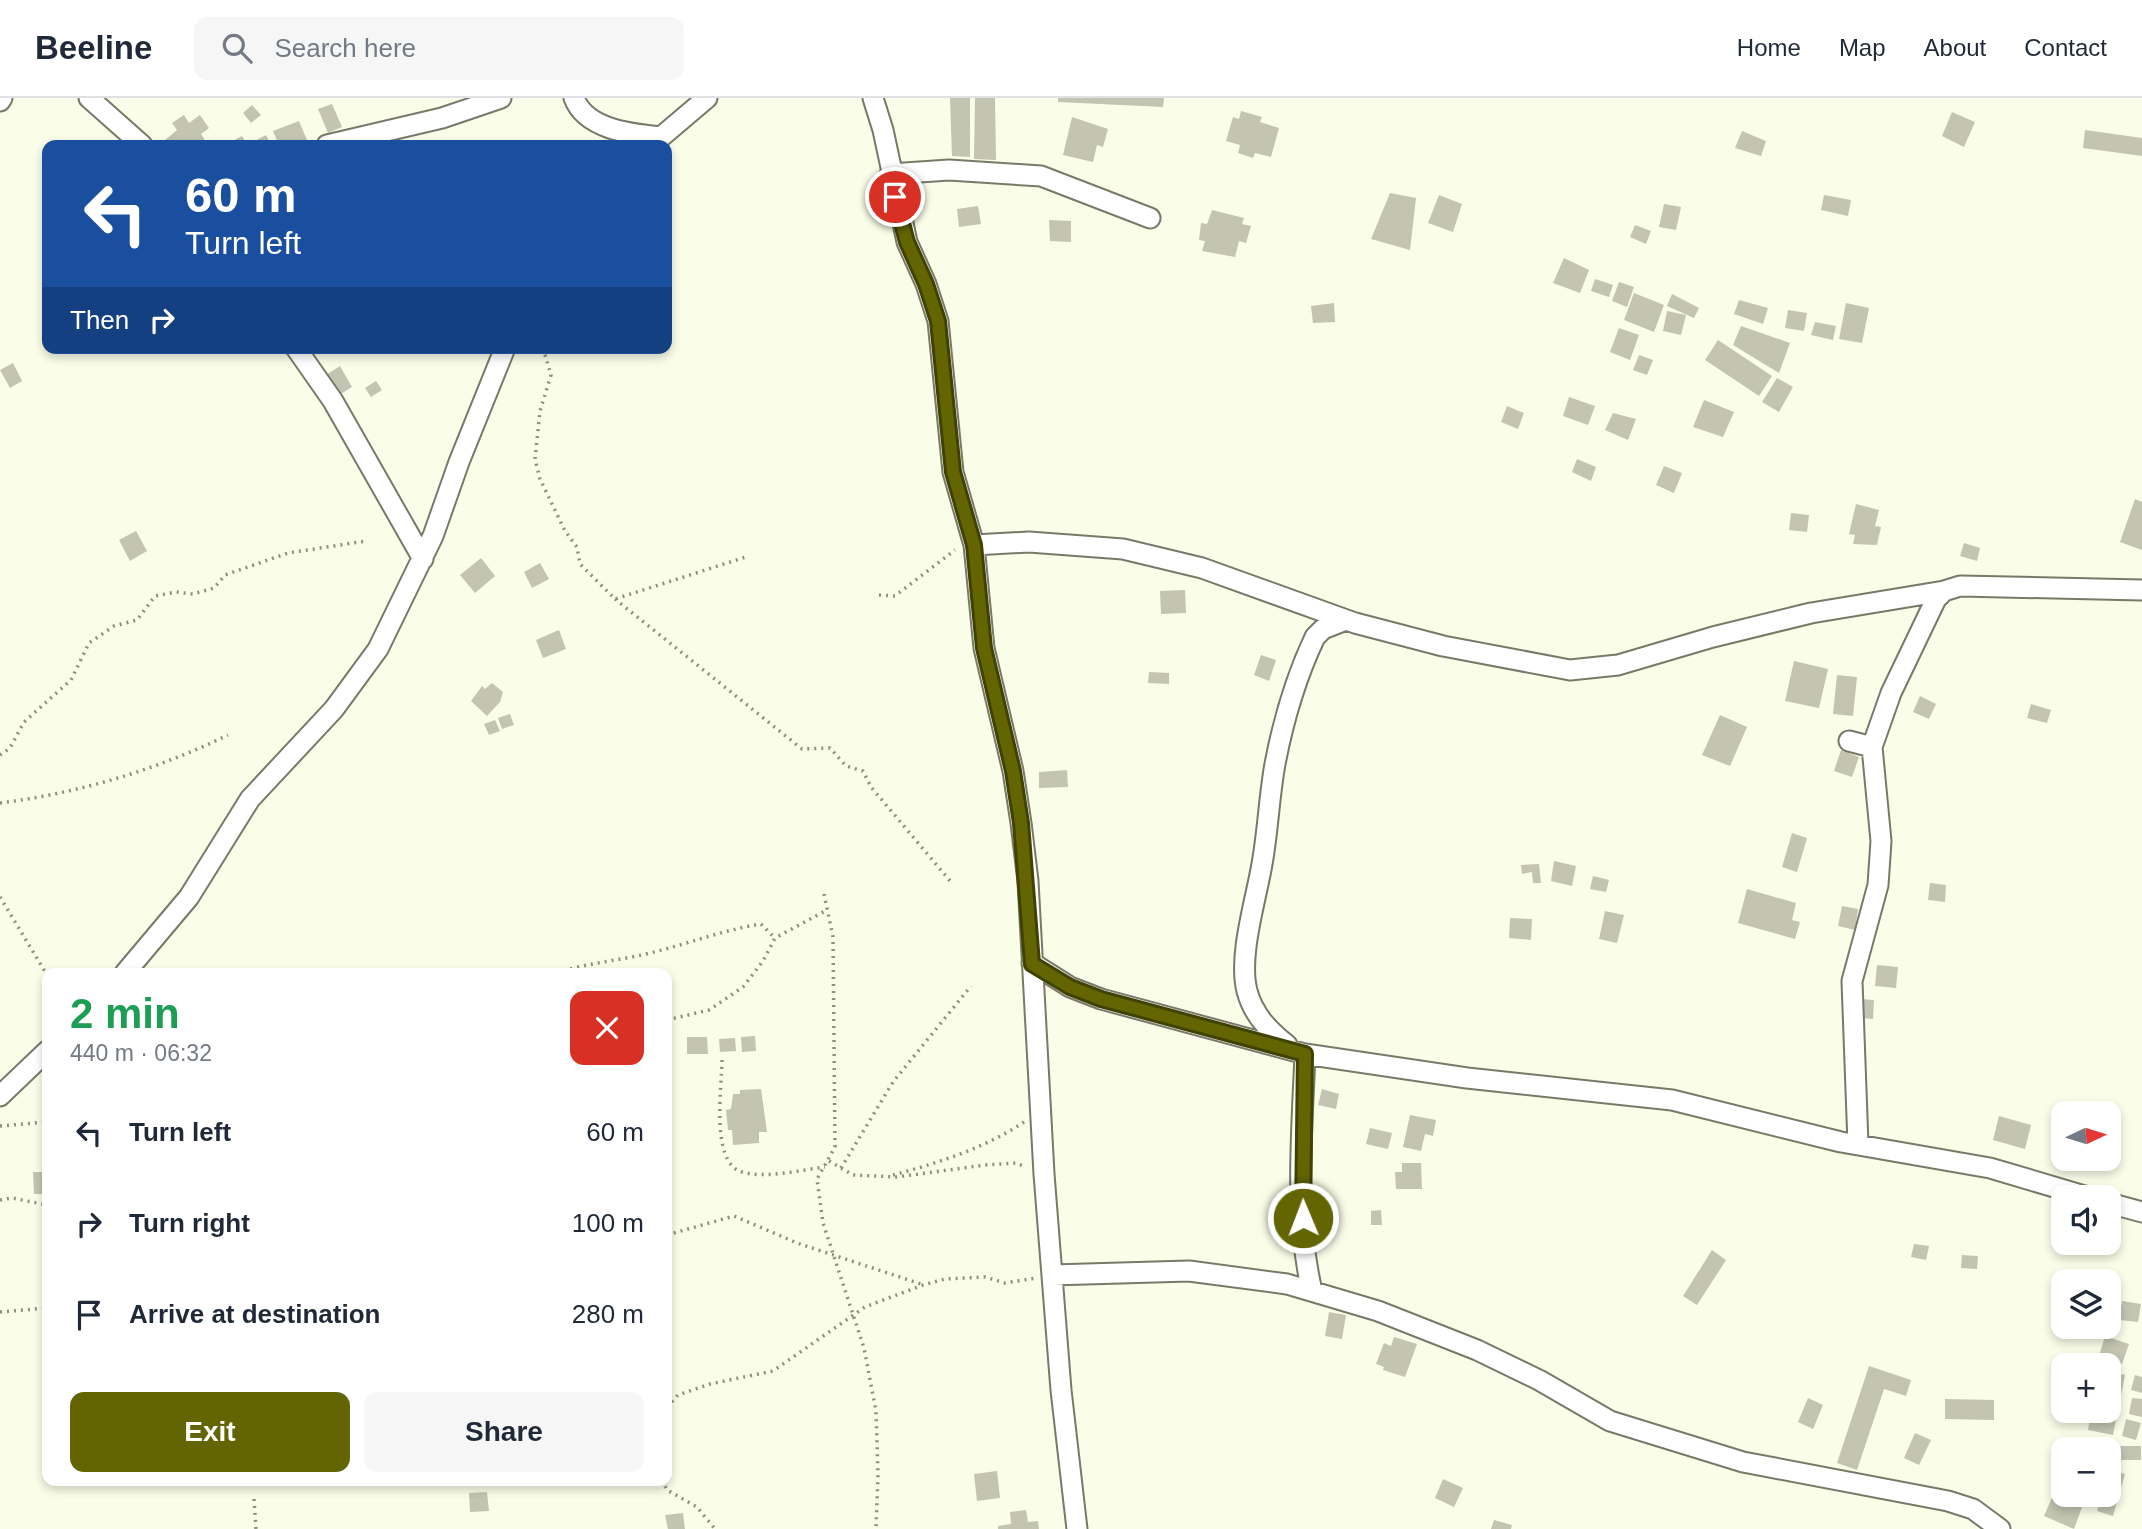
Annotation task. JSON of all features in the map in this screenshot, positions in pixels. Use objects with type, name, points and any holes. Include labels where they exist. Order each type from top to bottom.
[{"type":"street","points":[[89,98],[136,140]]},
{"type":"street","points":[[348,140],[432,120],[501,98]]},
{"type":"street","points":[[574,98],[587,114],[606,127],[655,140]]},
{"type":"street","points":[[660,140],[708,98]]},
{"type":"street","points":[[873,98],[883,130],[890,174],[907,242],[937,314],[953,472],[974,545],[984,648],[1013,771],[1021,823],[1052,1275],[1077,1529]]},
{"type":"street","points":[[890,174],[949,170],[1041,176],[1150,218]]},
{"type":"street","points":[[300,354],[333,401],[424,559]]},
{"type":"street","points":[[129,968],[189,897],[250,799],[358,679],[378,649],[424,559],[503,354]]},
{"type":"street","points":[[974,545],[1029,542],[1124,549],[1215,572],[1346,620],[1443,646],[1552,668],[1585,671],[1618,665],[1713,636],[1811,613],[1960,586],[2142,590]]},
{"type":"street","points":[[1858,1144],[1852,981],[1876,895],[1881,841],[1871,747],[1891,693],[1936,599],[1944,590]]},
{"type":"street","points":[[1312,1291],[1306,1261],[1302,1203],[1298,1051],[1261,1021],[1253,1009],[1246,988],[1247,948],[1275,764],[1295,694],[1315,637],[1323,629],[1346,620]]},
{"type":"street","points":[[1849,741],[1871,747]]},
{"type":"street","points":[[1032,964],[1070,987],[1101,999],[1298,1051],[1467,1078],[1672,1100],[1858,1144],[1971,1164],[2051,1187]]},
{"type":"street","points":[[0,1096],[42,1056]]},
{"type":"street","points":[[2121,1206],[2142,1212]]},
{"type":"street","points":[[1052,1275],[1189,1271],[1255,1279],[1312,1291],[1378,1311],[1477,1350],[1539,1380],[1610,1421],[1743,1462],[1948,1501],[1973,1509],[1996,1523],[2000,1529]]},
{"type":"path","points":[[545,354],[551,375],[540,411],[535,459],[540,479],[565,531],[577,547],[580,564],[615,599],[802,749],[830,748],[846,766],[863,771],[871,787],[951,882]]},
{"type":"path","points":[[0,755],[10,748],[24,722],[71,680],[89,643],[114,626],[137,620],[155,596],[176,592],[193,594],[214,588],[225,575],[288,553],[366,541]]},
{"type":"path","points":[[879,595],[895,596],[957,548],[974,545]]},
{"type":"path","points":[[615,599],[749,556]]},
{"type":"path","points":[[0,803],[65,794],[191,753],[228,735]]},
{"type":"path","points":[[824,894],[833,937],[835,1147],[817,1180],[823,1223],[864,1348],[876,1411],[876,1529]]},
{"type":"path","points":[[0,897],[43,968]]},
{"type":"path","points":[[672,1019],[709,1010],[743,988],[764,961],[775,938],[827,910]]},
{"type":"path","points":[[572,968],[647,954],[739,927],[761,924],[775,938]]},
{"type":"path","points":[[841,1168],[893,1082],[971,986]]},
{"type":"path","points":[[722,1059],[721,1149],[732,1166],[743,1172],[825,1167]]},
{"type":"path","points":[[888,1176],[940,1162],[1006,1134],[1040,1111]]},
{"type":"path","points":[[0,1126],[42,1122]]},
{"type":"path","points":[[829,1161],[853,1175],[888,1176],[1016,1163],[1044,1174]]},
{"type":"path","points":[[0,1200],[12,1198],[42,1204]]},
{"type":"path","points":[[672,1234],[734,1216],[836,1256],[923,1285]]},
{"type":"path","points":[[672,1402],[678,1395],[710,1384],[773,1371],[864,1307],[923,1285],[945,1279],[985,1277],[1005,1283],[1052,1275]]},
{"type":"path","points":[[0,1312],[42,1308]]},
{"type":"path","points":[[665,1486],[667,1490],[697,1507],[715,1529]]},
{"type":"path","points":[[254,1499],[256,1529]]},
{"type":"building","points":[[950,98],[970,98],[970,157],[952,156]]},
{"type":"building","points":[[975,98],[995,98],[996,160],[974,159]]},
{"type":"building","points":[[1058,98],[1164,98],[1163,107],[1058,102]]},
{"type":"building","points":[[332,104],[342,127],[328,133],[318,109]]},
{"type":"building","points":[[252,105],[261,115],[251,123],[243,113]]},
{"type":"building","points":[[1241,111],[1262,117],[1260,122],[1279,128],[1271,157],[1255,153],[1253,158],[1238,153],[1240,145],[1226,141],[1233,117],[1239,119]]},
{"type":"building","points":[[1952,112],[1975,122],[1964,147],[1942,136]]},
{"type":"building","points":[[184,115],[189,123],[200,115],[209,128],[201,134],[205,140],[165,140],[177,130],[172,123]]},
{"type":"building","points":[[1072,117],[1108,129],[1103,147],[1097,145],[1093,162],[1063,155]]},
{"type":"building","points":[[299,121],[307,140],[277,140],[273,131]]},
{"type":"building","points":[[2085,130],[2142,138],[2142,156],[2083,148]]},
{"type":"building","points":[[1742,131],[1766,141],[1761,156],[1735,148]]},
{"type":"building","points":[[1390,193],[1416,198],[1410,250],[1371,239]]},
{"type":"building","points":[[1439,195],[1462,204],[1453,232],[1428,223]]},
{"type":"building","points":[[1824,195],[1851,200],[1848,216],[1821,210]]},
{"type":"building","points":[[1664,204],[1681,207],[1676,230],[1659,227]]},
{"type":"building","points":[[978,206],[981,224],[959,227],[957,209]]},
{"type":"building","points":[[1212,210],[1244,218],[1242,224],[1251,226],[1246,243],[1239,241],[1235,257],[1202,251],[1205,241],[1199,240],[1201,223],[1207,224]]},
{"type":"building","points":[[1049,220],[1071,221],[1071,242],[1050,241]]},
{"type":"building","points":[[1635,225],[1651,231],[1646,244],[1630,237]]},
{"type":"building","points":[[1564,258],[1589,270],[1580,293],[1553,283]]},
{"type":"building","points":[[1595,279],[1613,285],[1609,297],[1591,291]]},
{"type":"building","points":[[1619,282],[1634,287],[1627,307],[1612,301]]},
{"type":"building","points":[[1634,293],[1664,305],[1654,332],[1624,320]]},
{"type":"building","points":[[1672,294],[1699,308],[1694,318],[1667,306]]},
{"type":"building","points":[[1739,300],[1768,308],[1763,324],[1734,314]]},
{"type":"building","points":[[1334,303],[1335,322],[1313,323],[1311,306]]},
{"type":"building","points":[[1846,303],[1869,308],[1862,343],[1839,339]]},
{"type":"building","points":[[1788,310],[1807,313],[1804,331],[1785,328]]},
{"type":"building","points":[[1667,311],[1686,315],[1681,335],[1663,331]]},
{"type":"building","points":[[1815,322],[1836,326],[1833,340],[1811,335]]},
{"type":"building","points":[[1741,326],[1790,343],[1779,373],[1733,345]]},
{"type":"building","points":[[1619,328],[1639,335],[1630,360],[1610,352]]},
{"type":"building","points":[[1718,340],[1772,376],[1759,396],[1705,360]]},
{"type":"building","points":[[1639,355],[1653,360],[1647,375],[1633,370]]},
{"type":"building","points":[[13,363],[22,381],[10,388],[0,370]]},
{"type":"building","points":[[340,366],[352,387],[336,397],[324,376]]},
{"type":"building","points":[[1777,378],[1793,387],[1779,412],[1762,402]]},
{"type":"building","points":[[376,381],[382,390],[371,397],[365,388]]},
{"type":"building","points":[[1569,397],[1595,406],[1588,425],[1563,416]]},
{"type":"building","points":[[1704,400],[1734,412],[1723,437],[1693,427]]},
{"type":"building","points":[[1507,406],[1524,413],[1518,429],[1501,422]]},
{"type":"building","points":[[1613,413],[1636,419],[1628,440],[1605,430]]},
{"type":"building","points":[[1577,459],[1596,467],[1591,481],[1572,472]]},
{"type":"building","points":[[1664,466],[1682,473],[1674,493],[1656,485]]},
{"type":"building","points":[[2135,499],[2142,502],[2142,550],[2120,542]]},
{"type":"building","points":[[1856,504],[1879,510],[1875,526],[1881,527],[1877,545],[1853,544],[1855,535],[1849,534]]},
{"type":"building","points":[[1791,513],[1809,515],[1807,532],[1789,530]]},
{"type":"building","points":[[136,531],[147,551],[130,561],[119,540]]},
{"type":"building","points":[[1964,543],[1980,548],[1977,561],[1960,556]]},
{"type":"building","points":[[481,558],[495,576],[475,593],[460,575]]},
{"type":"building","points":[[540,563],[549,579],[532,588],[524,572]]},
{"type":"building","points":[[1185,590],[1186,613],[1161,614],[1160,591]]},
{"type":"building","points":[[559,630],[566,649],[543,658],[536,640]]},
{"type":"building","points":[[1261,655],[1276,660],[1269,681],[1254,675]]},
{"type":"building","points":[[1794,661],[1828,669],[1819,708],[1785,701]]},
{"type":"building","points":[[1149,672],[1169,673],[1169,684],[1148,683]]},
{"type":"building","points":[[1837,675],[1857,677],[1853,716],[1833,714]]},
{"type":"building","points":[[492,683],[503,692],[500,702],[487,716],[471,701],[482,686],[485,689]]},
{"type":"building","points":[[1920,696],[1936,704],[1929,719],[1913,712]]},
{"type":"building","points":[[2031,704],[2051,710],[2047,723],[2027,718]]},
{"type":"building","points":[[510,714],[514,725],[502,729],[498,718]]},
{"type":"building","points":[[1720,715],[1747,727],[1730,766],[1702,755]]},
{"type":"building","points":[[495,720],[500,731],[489,735],[484,724]]},
{"type":"building","points":[[1841,750],[1859,757],[1852,777],[1834,771]]},
{"type":"building","points":[[1067,770],[1068,787],[1039,788],[1039,772]]},
{"type":"building","points":[[1792,833],[1807,838],[1797,872],[1782,867]]},
{"type":"building","points":[[1554,861],[1576,866],[1572,886],[1551,881]]},
{"type":"building","points":[[1539,864],[1541,883],[1533,883],[1532,872],[1522,874],[1521,865]]},
{"type":"building","points":[[1593,876],[1609,880],[1606,892],[1590,889]]},
{"type":"building","points":[[1930,883],[1946,885],[1945,902],[1928,900]]},
{"type":"building","points":[[1747,889],[1796,903],[1792,920],[1800,922],[1795,939],[1738,923]]},
{"type":"building","points":[[1842,906],[1858,909],[1855,930],[1838,926]]},
{"type":"building","points":[[1605,911],[1624,915],[1617,943],[1599,939]]},
{"type":"building","points":[[1510,918],[1532,919],[1531,940],[1509,938]]},
{"type":"building","points":[[1877,965],[1898,967],[1896,988],[1875,986]]},
{"type":"building","points":[[1860,999],[1874,1000],[1873,1019],[1858,1018]]},
{"type":"building","points":[[755,1036],[756,1051],[742,1052],[741,1037]]},
{"type":"building","points":[[687,1037],[707,1037],[708,1054],[687,1054]]},
{"type":"building","points":[[735,1038],[736,1051],[720,1052],[719,1039]]},
{"type":"building","points":[[761,1089],[767,1132],[759,1132],[759,1143],[733,1145],[726,1110],[731,1109],[733,1094],[740,1094],[740,1090]]},
{"type":"building","points":[[1322,1089],[1339,1094],[1336,1109],[1318,1105]]},
{"type":"building","points":[[1410,1115],[1436,1120],[1433,1136],[1425,1134],[1421,1151],[1403,1147]]},
{"type":"building","points":[[1999,1116],[2031,1125],[2025,1149],[1993,1140]]},
{"type":"building","points":[[1370,1128],[1392,1133],[1388,1149],[1366,1144]]},
{"type":"building","points":[[1402,1163],[1421,1163],[1422,1189],[1396,1189],[1395,1172],[1402,1172]]},
{"type":"building","points":[[33,1172],[42,1172],[42,1194],[34,1194]]},
{"type":"building","points":[[1381,1210],[1382,1225],[1371,1225],[1371,1211]]},
{"type":"building","points":[[1914,1244],[1929,1246],[1926,1260],[1911,1257]]},
{"type":"building","points":[[1712,1250],[1726,1260],[1697,1305],[1683,1296]]},
{"type":"building","points":[[1962,1255],[1978,1256],[1977,1269],[1961,1268]]},
{"type":"building","points":[[2122,1301],[2141,1304],[2138,1322],[2121,1320]]},
{"type":"building","points":[[1329,1312],[1346,1315],[1342,1339],[1325,1336]]},
{"type":"building","points":[[1394,1337],[1417,1344],[1405,1377],[1383,1370],[1384,1367],[1376,1364],[1384,1343],[1391,1346]]},
{"type":"building","points":[[2104,1339],[2129,1344],[2122,1364],[2121,1353],[2100,1353]]},
{"type":"building","points":[[1869,1366],[1911,1380],[1906,1396],[1884,1389],[1857,1470],[1837,1463]]},
{"type":"building","points":[[2121,1374],[2125,1375],[2121,1395]]},
{"type":"building","points":[[2135,1375],[2142,1377],[2142,1393],[2131,1390]]},
{"type":"building","points":[[1808,1398],[1823,1405],[1813,1429],[1798,1422]]},
{"type":"building","points":[[2132,1398],[2142,1399],[2142,1417],[2129,1414]]},
{"type":"building","points":[[1945,1399],[1994,1400],[1994,1420],[1945,1419]]},
{"type":"building","points":[[2126,1419],[2141,1423],[2136,1440],[2122,1436]]},
{"type":"building","points":[[2089,1423],[2115,1423],[2113,1435],[2088,1430]]},
{"type":"building","points":[[1915,1433],[1931,1440],[1919,1465],[1904,1458]]},
{"type":"building","points":[[2121,1446],[2141,1446],[2141,1460],[2121,1460]]},
{"type":"building","points":[[997,1471],[1000,1498],[977,1501],[974,1474]]},
{"type":"building","points":[[1443,1479],[1463,1488],[1454,1507],[1435,1498]]},
{"type":"building","points":[[487,1492],[489,1511],[470,1512],[469,1493]]},
{"type":"building","points":[[2051,1500],[2051,1507],[2082,1507],[2074,1529],[2044,1516]]},
{"type":"building","points":[[2098,1507],[2116,1507],[2113,1516],[2097,1511]]},
{"type":"building","points":[[1026,1510],[1028,1522],[1038,1521],[1039,1529],[998,1529],[998,1526],[1011,1524],[1010,1512]]},
{"type":"building","points":[[683,1513],[685,1529],[668,1529],[665,1515]]},
{"type":"building","points":[[1494,1520],[1512,1525],[1511,1529],[1491,1529]]},
{"type":"route","points":[[895,197],[907,242],[935,306],[938,321],[953,472],[974,545],[984,648],[1013,771],[1021,823],[1032,964],[1070,987],[1101,999],[1258,1038],[1305,1054],[1303,1218]]}]
